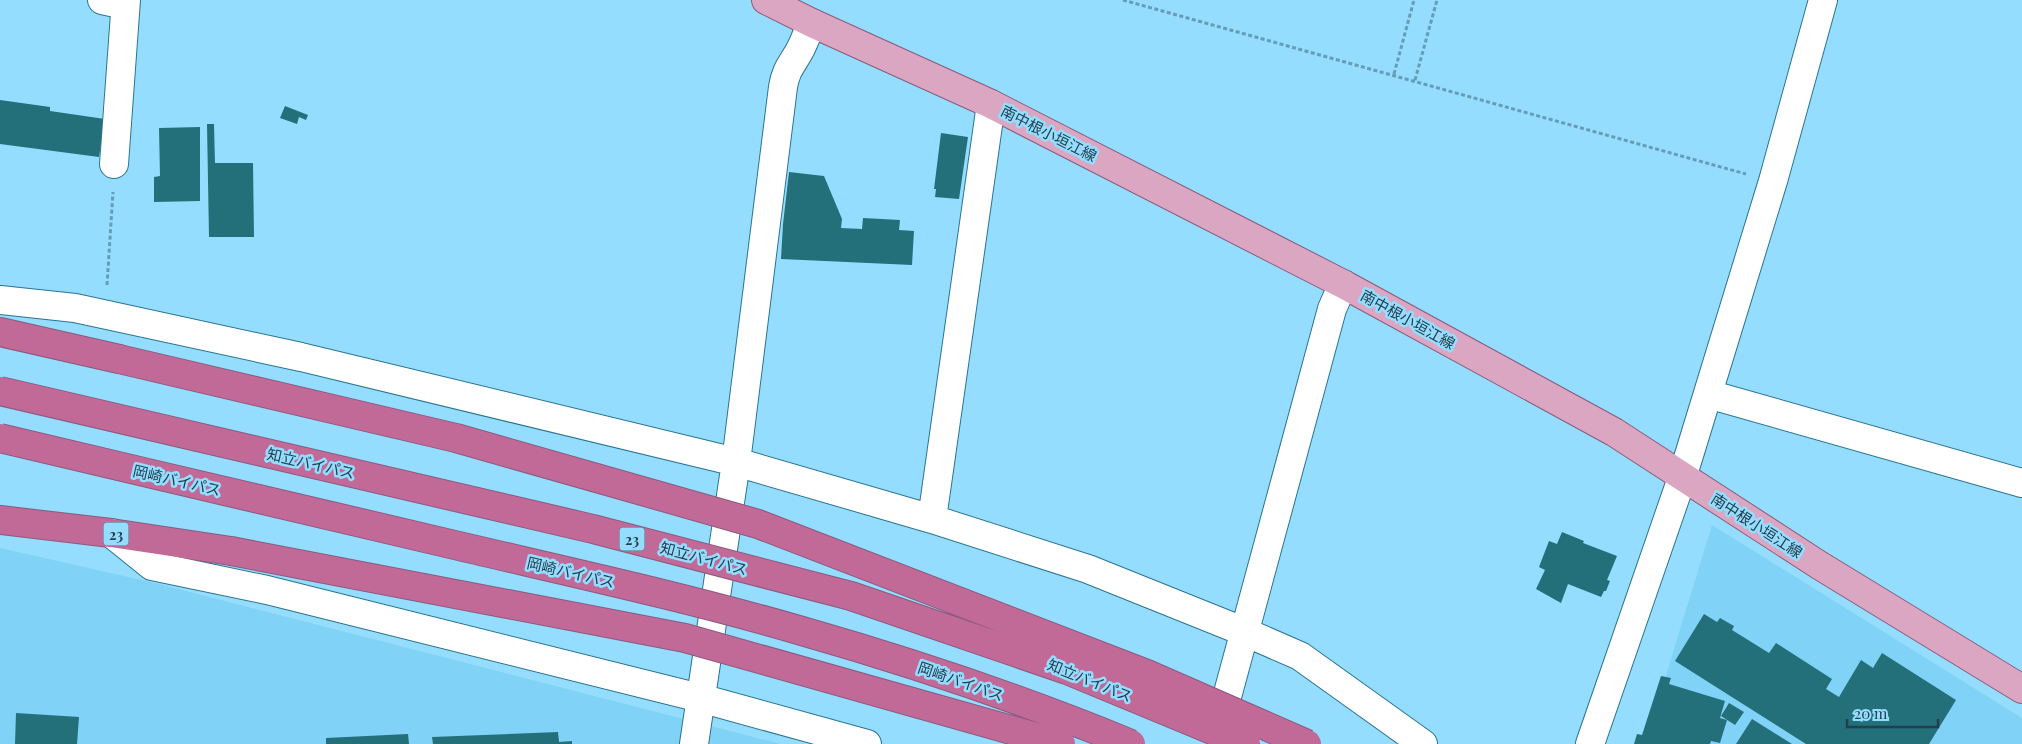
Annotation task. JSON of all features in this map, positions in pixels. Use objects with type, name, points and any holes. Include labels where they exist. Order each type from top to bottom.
[{"type":"highway","points":[[0,332],[456,438],[758,524],[1147,674],[1308,744]]},
{"type":"highway","name":"知立バイパス","points":[[0,391],[584,527],[851,596],[1067,670],[1246,744]]},
{"type":"highway","name":"岡崎バイパス","points":[[0,438],[653,592],[799,630],[881,654],[1005,695],[1056,713],[1131,744]]},
{"type":"highway","name":"23","points":[[0,520],[112,533],[231,552],[684,638],[1061,744]]},
{"type":"main road","name":"南中根小垣江線","points":[[766,0],[990,104],[1343,284],[1614,432],[1682,478],[1819,565],[2022,689]]},
{"type":"street","points":[[1590,744],[1682,478],[1772,181],[1823,0]]},
{"type":"street","points":[[114,164],[118,2]]},
{"type":"street","points":[[694,744],[736,462],[785,75],[800,50],[812,23]]},
{"type":"street","points":[[932,519],[990,104]]},
{"type":"street","points":[[1214,744],[1332,309],[1343,284]]},
{"type":"street","points":[[0,300],[75,308],[301,357],[736,462],[932,519],[1088,570],[1300,656],[1423,744]]},
{"type":"street","points":[[1708,394],[2022,483]]},
{"type":"street","points":[[112,533],[152,566],[267,590],[700,698],[867,744]]},
{"type":"path","points":[[1123,0],[1394,74],[1772,181]]},
{"type":"path","points":[[1394,74],[1414,0]]},
{"type":"path","points":[[1415,80],[1437,0]]},
{"type":"path","points":[[106,314],[114,164]]},
{"type":"shaded area","points":[[1712,525],[2022,718],[2022,744],[1645,744]]},
{"type":"shaded area","points":[[0,548],[155,583],[781,744],[0,744]]},
{"type":"building","points":[[0,100],[50,107],[50,111],[105,119],[99,157],[0,144]]},
{"type":"building","points":[[285,106],[308,115],[306,120],[299,117],[297,124],[280,118]]},
{"type":"building","points":[[207,124],[214,124],[215,163],[253,163],[254,237],[209,237]]},
{"type":"building","points":[[200,127],[200,201],[154,202],[154,177],[160,176],[159,128]]},
{"type":"building","points":[[941,133],[968,137],[959,199],[935,197],[936,189],[934,189]]},
{"type":"building","points":[[789,172],[824,176],[842,219],[841,228],[862,229],[863,218],[900,220],[899,230],[914,231],[912,265],[781,259]]},
{"type":"building","points":[[1562,532],[1584,541],[1583,543],[1617,556],[1607,580],[1610,581],[1601,597],[1568,584],[1561,603],[1536,589],[1545,570],[1539,567],[1549,541],[1557,544]]},
{"type":"building","points":[[1704,614],[1717,622],[1720,618],[1734,626],[1732,630],[1769,653],[1776,643],[1832,679],[1826,689],[1839,697],[1861,660],[1873,668],[1882,653],[1956,700],[1929,744],[1806,744],[1675,661]]},
{"type":"building","points":[[1661,676],[1671,678],[1669,684],[1725,701],[1720,718],[1727,720],[1720,743],[1711,741],[1710,744],[1634,744],[1637,734],[1642,735]]},
{"type":"building","points":[[1729,703],[1744,712],[1735,725],[1721,716]]},
{"type":"building","points":[[16,713],[79,717],[77,744],[15,744]]},
{"type":"building","points":[[1752,719],[1792,744],[1736,744]]},
{"type":"building","points":[[558,732],[559,742],[572,741],[572,744],[433,744],[432,737]]},
{"type":"building","points":[[408,734],[409,744],[326,744],[326,738]]}]
